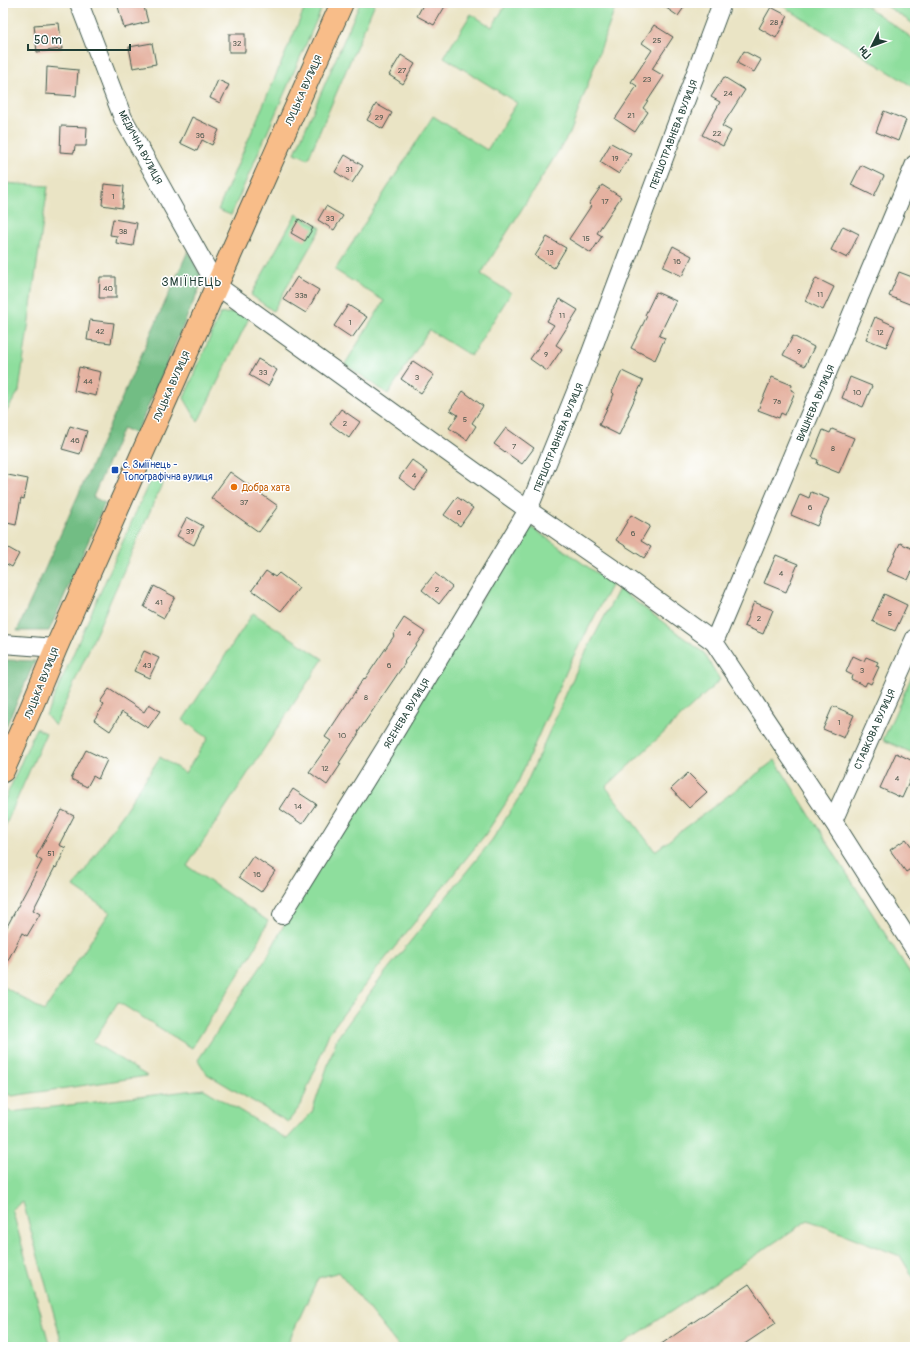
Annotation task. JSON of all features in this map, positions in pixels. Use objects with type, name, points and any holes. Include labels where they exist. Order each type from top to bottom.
[{"type":"main road","name":"ЛУЦЬКА ВУЛИЦЯ","points":[[3,771],[216,285],[342,3]]},
{"type":"street","name":"МЕДИЧНА ВУЛИЦЯ","points":[[79,3],[123,118],[216,285]]},
{"type":"street","name":"ПЕРШОТРАВНЕВА ВУЛИЦЯ","points":[[528,510],[580,382],[722,3]]},
{"type":"street","name":"ВИШНЕВА ВУЛИЦЯ","points":[[714,642],[915,164]]},
{"type":"street","points":[[216,285],[714,642],[833,821],[915,950]]},
{"type":"street","name":"ЯСЕНЕВА ВУЛИЦЯ","points":[[282,915],[386,747],[528,510]]},
{"type":"street","name":"СТАВКОВА ВУЛИЦЯ","points":[[833,821],[915,638]]},
{"type":"street","points":[[3,644],[56,648]]},
{"type":"green space","points":[[307,3],[324,3],[231,215],[218,210]]},
{"type":"green space","points":[[360,3],[375,3],[308,159],[295,153]]},
{"type":"green space","points":[[507,3],[617,3],[571,131],[481,274],[511,293],[471,356],[429,330],[388,394],[345,364],[384,301],[335,270],[433,116],[487,150],[517,103],[444,57],[471,14],[492,27]]},
{"type":"green space","points":[[778,3],[862,3],[915,40],[915,88]]},
{"type":"green space","points":[[882,3],[915,3],[915,25]]},
{"type":"green space","points":[[3,183],[48,186],[19,391],[3,417]]},
{"type":"green space","points":[[296,214],[321,228],[273,311],[251,295]]},
{"type":"green space","points":[[188,251],[203,280],[136,434],[123,428],[93,497],[105,503],[49,631],[17,631]]},
{"type":"green space","points":[[237,312],[249,318],[198,422],[184,398],[220,314]]},
{"type":"green space","points":[[166,475],[55,726],[46,715],[151,478]]},
{"type":"green space","points":[[527,524],[612,584],[571,661],[515,789],[485,835],[377,969],[329,1033],[301,1105],[288,1122],[207,1074],[198,1060],[266,959],[286,921]]},
{"type":"green space","points":[[619,589],[704,653],[720,680],[606,787],[655,851],[775,760],[915,981],[915,1280],[900,1256],[808,1220],[618,1347],[399,1347],[339,1272],[318,1278],[286,1347],[63,1347],[23,1202],[12,1209],[50,1347],[3,1347],[3,1108],[11,1112],[204,1089],[287,1139],[312,1112],[337,1038],[384,974],[492,840],[522,793],[579,665]]},
{"type":"green space","points":[[253,613],[323,659],[187,866],[268,921],[254,950],[192,1048],[118,1002],[93,1042],[147,1076],[12,1096],[3,1092],[3,986],[44,1011],[110,912],[74,887],[160,757],[185,773],[208,738],[183,720]]},
{"type":"green space","points":[[5,660],[35,661],[3,733],[3,663]]},
{"type":"green space","points":[[915,669],[915,754],[883,740]]},
{"type":"green space","points":[[36,728],[46,733],[3,831],[3,804]]},
{"type":"building","points":[[117,3],[143,3],[148,22],[124,28]]},
{"type":"building","points":[[424,3],[447,3],[434,25],[417,16]]},
{"type":"building","points":[[659,3],[687,3],[678,16]]},
{"type":"building","points":[[771,7],[788,16],[776,38],[759,28]]},
{"type":"building","points":[[59,23],[62,49],[37,52],[34,25]]},
{"type":"building","points":[[654,25],[673,37],[652,69],[664,76],[643,108],[648,112],[635,132],[615,119],[637,86],[631,82],[652,50],[642,43]]},
{"type":"building","points":[[229,34],[245,34],[245,52],[229,52]]},
{"type":"building","points":[[152,43],[156,64],[133,68],[129,47]]},
{"type":"building","points":[[744,51],[761,60],[754,72],[737,63]]},
{"type":"building","points":[[401,55],[415,64],[403,84],[389,75]]},
{"type":"building","points":[[47,67],[78,70],[76,96],[46,94]]},
{"type":"building","points":[[724,77],[745,90],[722,126],[731,131],[723,146],[702,135],[720,102],[711,97]]},
{"type":"building","points":[[218,80],[229,85],[220,103],[210,98]]},
{"type":"building","points":[[376,104],[392,113],[383,129],[367,120]]},
{"type":"building","points":[[884,111],[906,120],[898,141],[876,132]]},
{"type":"building","points":[[192,117],[219,130],[212,145],[202,140],[197,151],[180,143]]},
{"type":"building","points":[[61,126],[87,127],[86,146],[75,146],[74,153],[60,152]]},
{"type":"building","points":[[611,143],[631,154],[619,174],[600,162]]},
{"type":"building","points":[[345,155],[363,166],[352,183],[335,172]]},
{"type":"building","points":[[861,165],[884,176],[874,196],[851,185]]},
{"type":"building","points":[[104,184],[124,186],[122,208],[102,205]]},
{"type":"building","points":[[602,185],[621,197],[597,233],[602,236],[591,253],[569,239],[591,206],[589,204]]},
{"type":"building","points":[[326,206],[343,216],[334,230],[318,220]]},
{"type":"building","points":[[113,219],[137,223],[133,246],[116,243],[117,236],[110,235]]},
{"type":"building","points":[[299,219],[313,228],[305,241],[291,233]]},
{"type":"building","points":[[843,226],[859,234],[847,258],[831,250]]},
{"type":"building","points":[[547,237],[566,248],[554,268],[535,256]]},
{"type":"building","points":[[673,246],[692,256],[682,276],[663,267]]},
{"type":"building","points":[[899,272],[915,278],[915,297],[912,305],[889,296]]},
{"type":"building","points":[[100,277],[116,277],[116,298],[99,298]]},
{"type":"building","points":[[297,277],[319,290],[306,313],[283,299]]},
{"type":"building","points":[[816,278],[834,287],[823,310],[805,301]]},
{"type":"building","points":[[656,292],[676,301],[659,336],[665,338],[655,360],[631,348],[647,316],[645,315]]},
{"type":"building","points":[[560,299],[578,310],[556,345],[562,349],[547,371],[530,359],[554,325],[547,321]]},
{"type":"building","points":[[348,305],[367,317],[352,338],[334,326]]},
{"type":"building","points":[[875,317],[895,326],[886,347],[866,339]]},
{"type":"building","points":[[90,320],[114,323],[111,343],[87,340]]},
{"type":"building","points":[[793,336],[814,347],[805,366],[783,355]]},
{"type":"building","points":[[258,359],[277,370],[268,386],[249,375]]},
{"type":"building","points":[[413,361],[434,375],[421,393],[401,379]]},
{"type":"building","points":[[79,367],[101,372],[96,396],[74,391]]},
{"type":"building","points":[[622,371],[643,381],[619,435],[599,425],[614,394],[612,392]]},
{"type":"building","points":[[772,377],[792,385],[791,390],[795,392],[785,415],[781,413],[779,418],[758,410]]},
{"type":"building","points":[[850,377],[872,386],[863,407],[842,398]]},
{"type":"building","points":[[463,391],[483,406],[472,423],[476,426],[467,440],[449,428],[458,415],[450,410]]},
{"type":"building","points":[[341,409],[360,422],[349,438],[330,424]]},
{"type":"building","points":[[70,426],[87,431],[80,454],[62,449]]},
{"type":"building","points":[[506,428],[534,448],[522,464],[494,444]]},
{"type":"building","points":[[832,429],[854,438],[839,473],[817,464],[818,460],[812,457],[823,430],[830,433]]},
{"type":"building","points":[[412,460],[428,472],[415,490],[399,478]]},
{"type":"building","points":[[230,472],[278,506],[259,532],[211,498]]},
{"type":"building","points":[[3,474],[28,479],[24,499],[21,498],[16,525],[3,522]]},
{"type":"building","points":[[811,492],[829,499],[817,526],[791,515],[800,494],[809,498]]},
{"type":"building","points":[[457,497],[473,508],[460,526],[444,515]]},
{"type":"building","points":[[631,515],[650,526],[641,541],[651,547],[644,558],[616,540]]},
{"type":"building","points":[[187,517],[203,526],[194,545],[177,536]]},
{"type":"building","points":[[900,543],[915,550],[915,565],[908,580],[887,571]]},
{"type":"building","points":[[3,545],[19,554],[12,567],[3,562]]},
{"type":"building","points":[[776,555],[798,564],[786,592],[764,583]]},
{"type":"building","points":[[266,571],[275,577],[279,573],[299,588],[281,611],[252,590]]},
{"type":"building","points":[[435,573],[452,587],[439,604],[422,590]]},
{"type":"building","points":[[154,586],[175,597],[164,618],[144,607]]},
{"type":"building","points":[[884,594],[907,605],[895,631],[872,621]]},
{"type":"building","points":[[754,602],[773,610],[763,634],[744,626]]},
{"type":"building","points":[[404,618],[425,632],[358,732],[359,733],[339,763],[341,764],[327,785],[309,772],[331,741],[325,737],[394,636],[393,635]]},
{"type":"building","points":[[144,651],[159,658],[149,678],[134,671]]},
{"type":"building","points":[[853,656],[864,661],[866,657],[878,662],[876,666],[879,667],[871,684],[867,682],[865,686],[851,679],[852,675],[846,672]]},
{"type":"building","points":[[109,689],[144,712],[149,704],[160,711],[148,728],[122,712],[110,731],[94,720],[104,705],[100,702]]},
{"type":"building","points":[[833,706],[854,715],[844,738],[823,729]]},
{"type":"building","points":[[86,750],[107,760],[98,779],[93,776],[87,787],[71,779]]},
{"type":"building","points":[[896,753],[915,762],[915,769],[902,798],[880,788]]},
{"type":"building","points":[[688,773],[707,792],[689,808],[671,789]]},
{"type":"building","points":[[293,789],[316,804],[302,824],[280,809]]},
{"type":"building","points":[[62,810],[74,816],[59,845],[66,848],[33,910],[40,914],[27,936],[22,933],[3,970],[3,934],[42,861],[36,857]]},
{"type":"building","points":[[906,839],[915,851],[915,866],[906,872],[890,850]]},
{"type":"building","points":[[253,856],[275,871],[261,892],[239,877]]},
{"type":"building","points":[[749,1284],[776,1323],[740,1347],[657,1347]]},
{"type":"place","name":"с. Зміїнець - Топографічна вулиця","points":[[115,470]]},
{"type":"place","name":"Добра хата","points":[[234,487]]},
{"type":"district","name":"ЗМІЇНЕЦЬ","points":[[192,282]]}]
